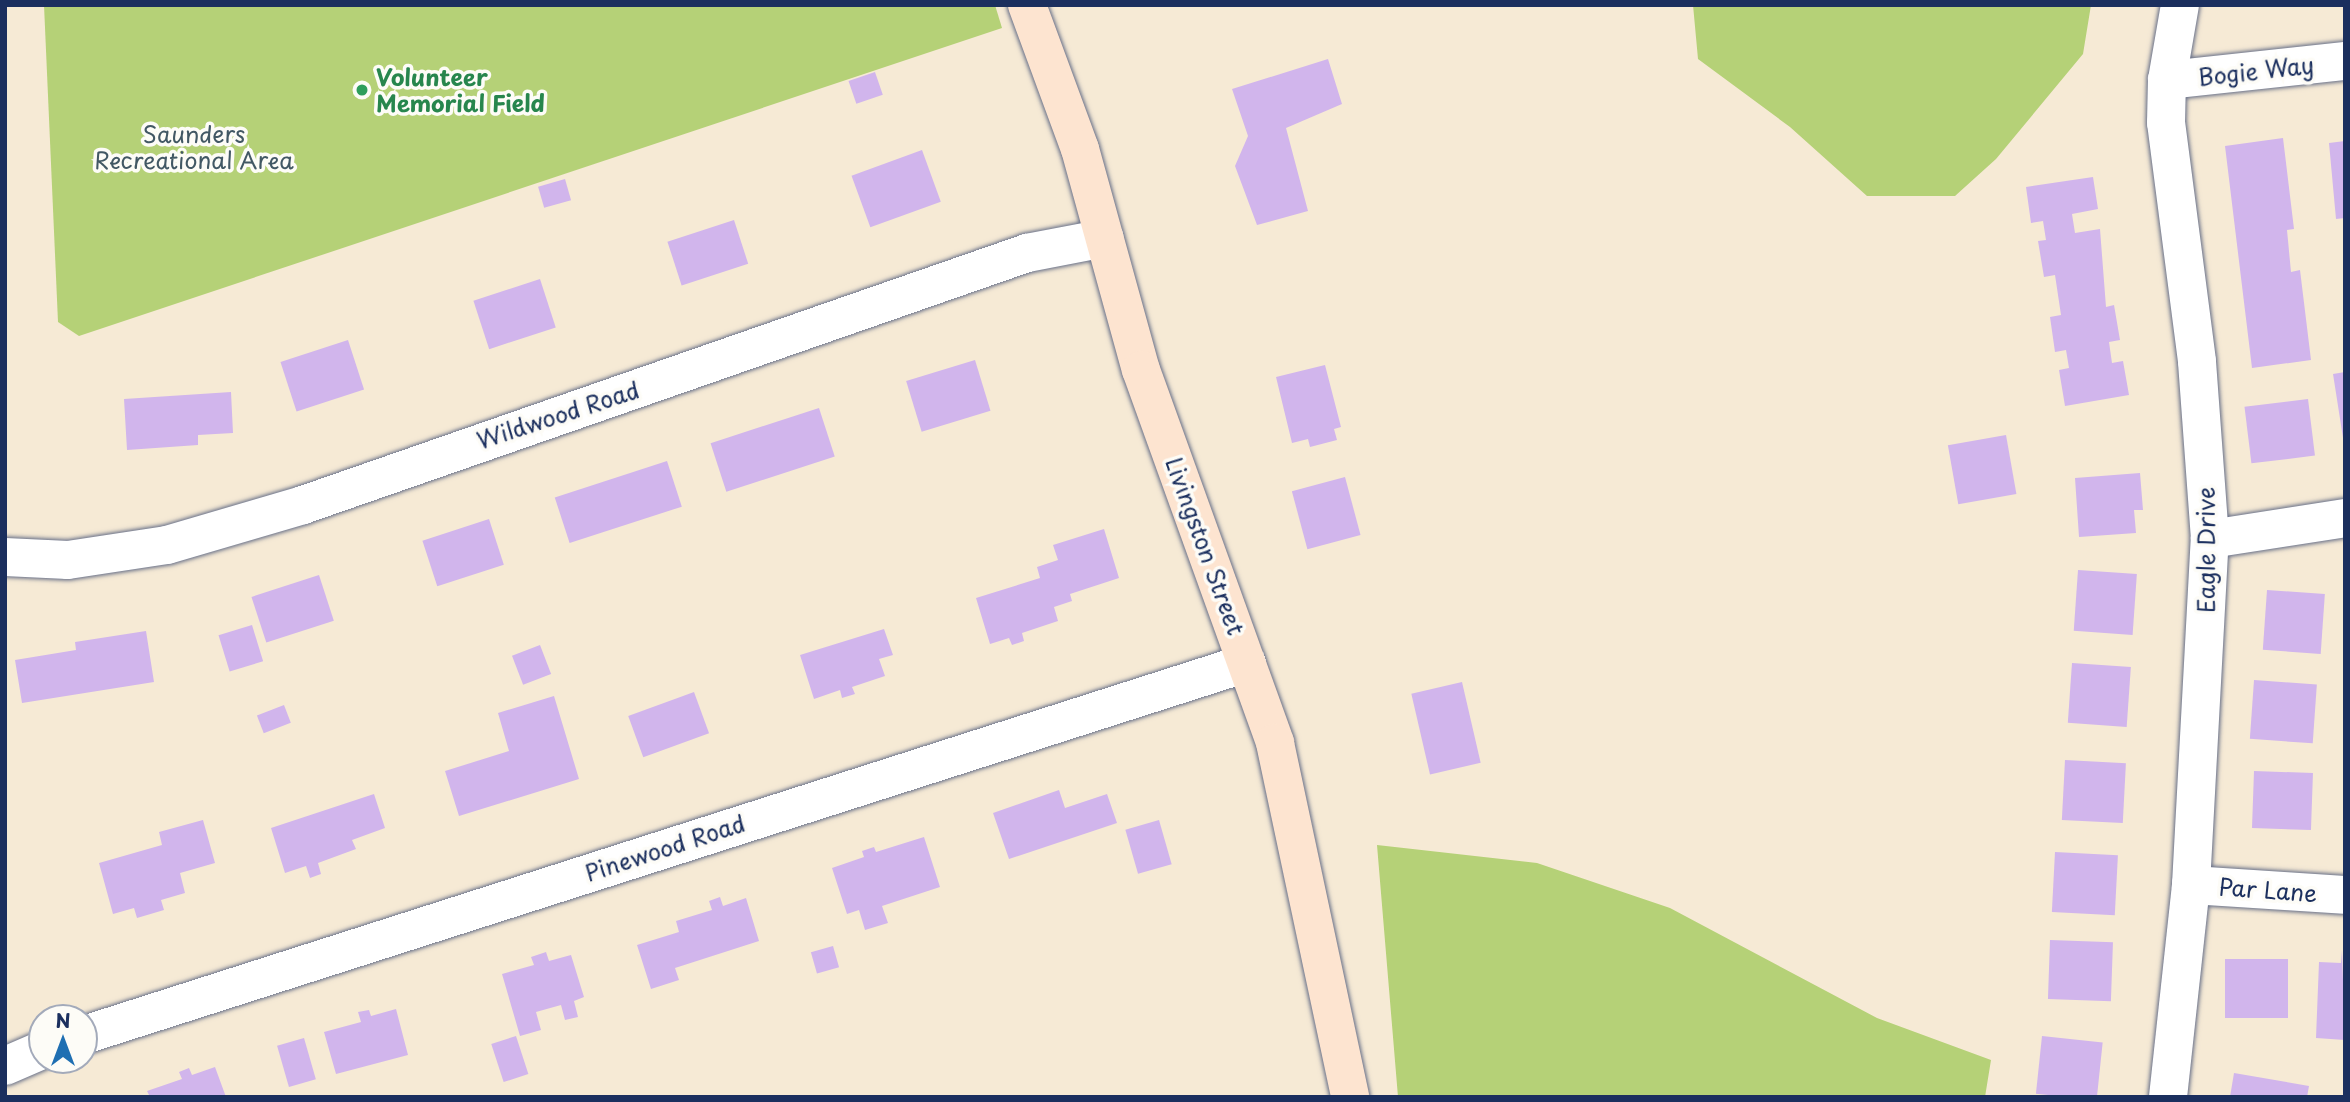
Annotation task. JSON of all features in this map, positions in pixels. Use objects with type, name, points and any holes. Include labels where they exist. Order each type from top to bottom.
[{"type":"street","name":"Livingston Street","points":[[1027,5],[1080,149],[1141,370],[1275,743],[1350,1097]]},
{"type":"street","name":"Eagle Drive","points":[[2168,1097],[2191,885],[2210,539],[2197,361],[2166,123],[2167,80],[2179,5]]},
{"type":"street","name":"Bogie Way","points":[[2167,80],[2345,61]]},
{"type":"street","name":"Wildwood Road","points":[[5,557],[68,560],[167,545],[303,505],[1027,253],[1105,238]]},
{"type":"street","points":[[2210,539],[2345,518]]},
{"type":"street","name":"Pinewood Road","points":[[98,1031],[1247,663]]},
{"type":"street","name":"Par Lane","points":[[2191,885],[2345,895]]},
{"type":"street","points":[[5,1066],[28,1056]]},
{"type":"green space","name":"Saunders Recreational Area","points":[[44,5],[995,5],[1002,28],[79,336],[58,322]]},
{"type":"green space","points":[[1693,5],[2091,5],[2083,54],[1996,159],[1955,196],[1867,196],[1790,127],[1698,59]]},
{"type":"green space","points":[[1377,845],[1537,863],[1670,908],[1877,1018],[1991,1060],[1985,1097],[1398,1097]]},
{"type":"building","points":[[1328,59],[1342,104],[1286,128],[1308,211],[1257,225],[1235,166],[1248,136],[1232,89]]},
{"type":"building","points":[[875,72],[883,95],[856,104],[849,81]]},
{"type":"building","points":[[2283,138],[2294,229],[2287,230],[2291,272],[2300,270],[2311,360],[2252,368],[2225,146]]},
{"type":"building","points":[[2345,141],[2345,218],[2336,219],[2329,143]]},
{"type":"building","points":[[922,150],[941,202],[870,227],[852,176]]},
{"type":"building","points":[[2093,177],[2098,209],[2072,214],[2075,233],[2100,229],[2106,307],[2114,305],[2120,340],[2109,342],[2112,363],[2123,361],[2129,395],[2065,406],[2059,370],[2069,368],[2066,350],[2055,352],[2050,317],[2061,315],[2055,275],[2044,277],[2038,241],[2046,240],[2043,221],[2031,223],[2026,187]]},
{"type":"building","points":[[565,179],[571,200],[544,208],[538,187]]},
{"type":"building","points":[[734,220],[748,264],[682,285],[667,242]]},
{"type":"building","points":[[540,279],[556,328],[489,349],[473,301]]},
{"type":"building","points":[[348,340],[364,389],[297,411],[280,362]]},
{"type":"building","points":[[975,360],[990,411],[922,432],[906,381]]},
{"type":"building","points":[[1325,365],[1341,427],[1334,429],[1337,440],[1310,447],[1308,439],[1292,443],[1276,377]]},
{"type":"building","points":[[2345,372],[2345,437],[2343,438],[2333,374]]},
{"type":"building","points":[[231,392],[233,433],[198,435],[198,445],[127,450],[124,399]]},
{"type":"building","points":[[2308,399],[2315,456],[2251,463],[2244,407]]},
{"type":"building","points":[[819,408],[835,457],[726,492],[711,443]]},
{"type":"building","points":[[2006,435],[2016,494],[1958,504],[1948,445]]},
{"type":"building","points":[[667,461],[682,507],[570,543],[555,497]]},
{"type":"building","points":[[2140,473],[2143,510],[2134,510],[2136,533],[2079,537],[2075,478]]},
{"type":"building","points":[[1345,477],[1361,535],[1307,549],[1292,491]]},
{"type":"building","points":[[489,519],[504,565],[437,586],[422,541]]},
{"type":"building","points":[[1104,529],[1119,578],[1070,594],[1072,601],[1054,607],[1058,621],[1022,633],[1024,641],[1012,645],[1009,638],[990,644],[976,598],[1040,578],[1037,567],[1058,560],[1053,545]]},
{"type":"building","points":[[2078,570],[2137,574],[2133,635],[2074,631]]},
{"type":"building","points":[[319,575],[334,621],[266,643],[251,597]]},
{"type":"building","points":[[2267,590],[2325,594],[2321,654],[2263,650]]},
{"type":"building","points":[[252,625],[263,661],[230,672],[219,635]]},
{"type":"building","points":[[884,629],[893,655],[879,659],[885,676],[852,687],[855,694],[842,698],[840,690],[814,699],[800,655]]},
{"type":"building","points":[[146,631],[154,682],[22,703],[15,660],[76,650],[75,642]]},
{"type":"building","points":[[540,645],[551,674],[523,685],[512,656]]},
{"type":"building","points":[[2072,663],[2131,667],[2127,727],[2068,723]]},
{"type":"building","points":[[2254,680],[2317,684],[2313,743],[2250,739]]},
{"type":"building","points":[[1462,682],[1481,763],[1430,775],[1411,694]]},
{"type":"building","points":[[694,692],[709,733],[643,757],[628,716]]},
{"type":"building","points":[[554,696],[579,779],[459,816],[445,771],[509,751],[498,713]]},
{"type":"building","points":[[284,705],[291,723],[264,733],[257,715]]},
{"type":"building","points":[[2065,760],[2126,763],[2123,823],[2062,820]]},
{"type":"building","points":[[2254,771],[2313,773],[2311,830],[2252,828]]},
{"type":"building","points":[[1059,790],[1065,808],[1107,794],[1117,823],[1009,859],[993,813]]},
{"type":"building","points":[[374,794],[385,828],[352,840],[356,849],[318,863],[321,874],[310,878],[306,866],[285,873],[271,828]]},
{"type":"building","points":[[203,820],[215,863],[180,873],[185,893],[161,900],[164,910],[137,918],[134,908],[113,914],[99,863],[162,845],[159,832]]},
{"type":"building","points":[[1159,820],[1172,864],[1138,874],[1125,830]]},
{"type":"building","points":[[924,837],[940,887],[882,906],[888,923],[865,930],[859,910],[847,914],[832,868],[864,857],[862,851],[874,847],[876,852]]},
{"type":"building","points":[[2055,852],[2118,855],[2115,915],[2052,912]]},
{"type":"building","points":[[720,897],[723,906],[746,898],[759,941],[675,968],[679,980],[651,989],[637,945],[679,932],[676,921],[712,910],[709,901]]},
{"type":"building","points":[[2050,940],[2113,942],[2111,1001],[2048,999]]},
{"type":"building","points":[[833,946],[839,967],[817,973],[811,952]]},
{"type":"building","points":[[2342,950],[2345,1040],[2316,1038],[2319,962],[2341,963]]},
{"type":"building","points":[[546,952],[549,961],[571,955],[584,997],[574,1001],[578,1017],[565,1020],[561,1005],[536,1012],[541,1030],[520,1036],[502,974],[534,965],[531,957]]},
{"type":"building","points":[[2225,959],[2288,959],[2288,1018],[2225,1018]]},
{"type":"building","points":[[396,1009],[408,1055],[336,1074],[324,1032],[361,1022],[358,1012],[369,1010],[371,1016]]},
{"type":"building","points":[[516,1036],[528,1074],[504,1082],[491,1044]]},
{"type":"building","points":[[2042,1036],[2103,1042],[2097,1097],[2036,1094]]},
{"type":"building","points":[[304,1038],[316,1079],[289,1087],[277,1046]]},
{"type":"building","points":[[215,1067],[226,1097],[150,1097],[147,1091],[182,1079],[179,1072],[189,1068],[192,1075]]},
{"type":"building","points":[[2234,1073],[2309,1086],[2307,1097],[2230,1097]]},
{"type":"place","name":"Volunteer Memorial Field","points":[[362,90]]}]
